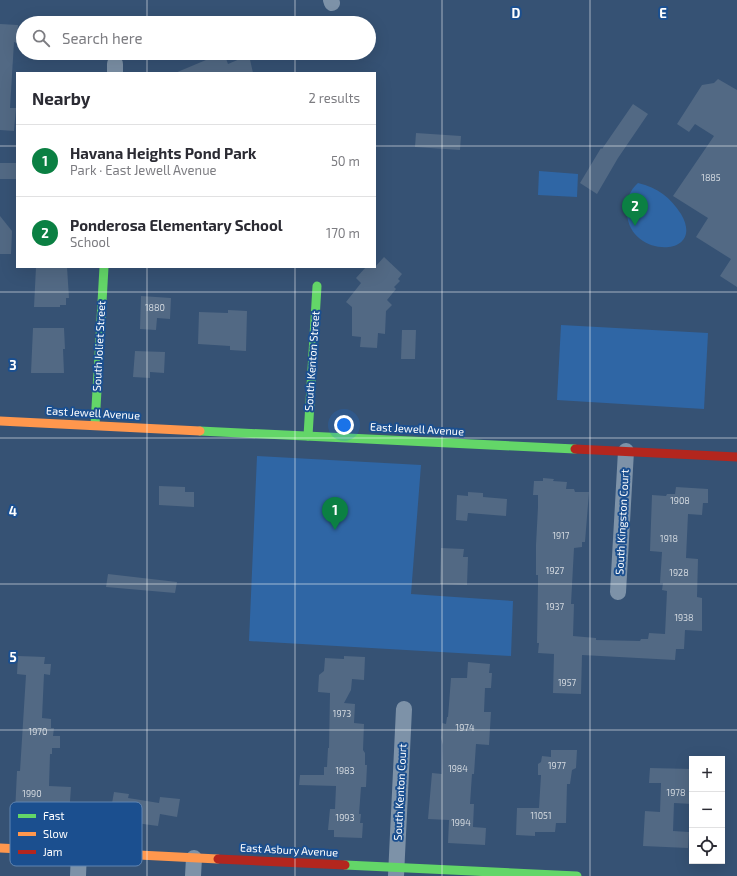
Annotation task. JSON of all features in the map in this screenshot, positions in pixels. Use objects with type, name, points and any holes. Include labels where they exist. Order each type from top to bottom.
[{"type":"street","name":"South Joliet Street","points":[[95,425],[104,268]]},
{"type":"street","name":"South Kenton Street","points":[[308,436],[317,286]]},
{"type":"street","name":"East Jewell Avenue","points":[[0,421],[737,457]]},
{"type":"street","name":"South Kingston Court","points":[[618,592],[626,451]]},
{"type":"street","name":"South Kenton Court","points":[[396,872],[404,709]]},
{"type":"street","name":"East Asbury Avenue","points":[[0,848],[10,849]]},
{"type":"street","name":"East Asbury Avenue","points":[[142,855],[396,872],[578,876]]},
{"type":"street","points":[[193,876],[194,858]]},
{"type":"street","points":[[78,866],[78,876]]},
{"type":"shaded area","points":[[539,171],[578,174],[577,197],[538,195]]},
{"type":"shaded area","points":[[638,183],[663,194],[681,214],[686,228],[684,239],[676,245],[664,247],[652,245],[640,239],[631,228],[627,213],[627,204],[630,193]]},
{"type":"shaded area","points":[[561,325],[708,333],[704,409],[557,400]]},
{"type":"shaded area","points":[[257,456],[421,465],[411,594],[513,601],[511,656],[249,641]]},
{"type":"building","points":[[0,24],[16,25],[16,43],[14,42],[10,108],[16,108],[14,131],[0,130]]},
{"type":"building","points":[[206,60],[227,60],[228,64],[237,60],[250,60],[253,72],[177,72]]},
{"type":"building","points":[[718,79],[737,90],[737,287],[720,276],[731,259],[696,237],[708,218],[673,196],[714,136],[695,124],[689,132],[677,124],[702,85],[714,83]]},
{"type":"building","points":[[633,104],[648,114],[618,158],[597,194],[580,183],[601,148],[602,149]]},
{"type":"building","points":[[416,133],[461,136],[460,150],[415,147]]},
{"type":"building","points":[[0,163],[16,163],[16,179],[0,179]]},
{"type":"building","points":[[0,216],[12,231],[11,254],[0,254]]},
{"type":"building","points":[[384,257],[402,274],[398,279],[400,281],[394,287],[396,289],[387,300],[392,305],[386,311],[385,334],[378,333],[377,348],[360,347],[361,337],[352,336],[352,307],[346,302],[361,283],[356,278],[365,268],[376,268],[376,266]]},
{"type":"building","points":[[36,268],[67,268],[69,298],[66,298],[66,305],[60,305],[60,307],[34,307]]},
{"type":"building","points":[[141,296],[171,298],[170,319],[157,318],[156,330],[140,329]]},
{"type":"building","points":[[228,310],[247,311],[246,351],[230,350],[230,346],[198,344],[199,312],[228,313]]},
{"type":"building","points":[[33,328],[64,328],[64,373],[31,373]]},
{"type":"building","points":[[402,330],[416,330],[415,359],[401,359]]},
{"type":"building","points":[[135,351],[165,352],[164,373],[150,372],[150,378],[133,377]]},
{"type":"building","points":[[543,478],[554,479],[553,481],[567,482],[566,489],[574,489],[575,492],[589,492],[585,542],[582,542],[582,547],[574,548],[571,604],[574,604],[573,636],[596,638],[596,640],[640,641],[641,639],[648,639],[649,633],[665,634],[667,591],[662,590],[663,583],[660,583],[662,552],[650,551],[652,495],[666,496],[667,494],[675,494],[676,487],[708,489],[708,503],[703,503],[702,515],[688,514],[686,558],[698,559],[697,597],[702,598],[702,631],[685,630],[684,649],[676,649],[675,660],[582,655],[581,694],[553,693],[554,654],[538,653],[539,643],[537,643],[538,575],[536,575],[536,545],[538,495],[533,495],[534,481],[543,481]]},
{"type":"building","points":[[159,486],[185,487],[185,492],[194,492],[194,507],[159,505]]},
{"type":"building","points":[[468,492],[483,493],[483,497],[507,499],[506,516],[468,513],[467,521],[456,520],[457,495],[468,496]]},
{"type":"building","points":[[441,548],[464,549],[463,557],[468,557],[467,585],[440,584]]},
{"type":"building","points":[[108,574],[177,582],[175,593],[106,587]]},
{"type":"building","points":[[18,656],[45,657],[44,664],[51,664],[50,675],[44,674],[42,718],[51,719],[51,728],[54,728],[53,736],[60,736],[60,748],[52,748],[52,754],[50,754],[49,786],[71,787],[70,802],[16,802],[17,771],[20,771],[26,675],[17,674]]},
{"type":"building","points":[[344,656],[365,657],[364,680],[352,679],[351,690],[344,703],[355,704],[354,723],[364,724],[363,750],[365,753],[365,765],[367,765],[366,787],[361,787],[359,814],[361,814],[360,823],[363,823],[362,838],[334,837],[334,830],[328,830],[330,809],[335,809],[336,786],[299,785],[300,775],[324,775],[324,767],[327,767],[329,748],[330,693],[318,692],[319,675],[324,671],[325,658],[344,659]]},
{"type":"building","points":[[468,662],[490,664],[489,673],[492,673],[491,688],[485,688],[484,712],[491,712],[489,745],[476,744],[470,804],[474,804],[473,827],[486,828],[485,845],[448,843],[449,820],[428,819],[432,773],[442,774],[442,723],[446,724],[448,717],[451,678],[467,678]]},
{"type":"building","points":[[551,750],[577,750],[576,768],[572,770],[570,784],[567,784],[566,823],[556,823],[555,832],[535,832],[535,836],[516,835],[517,808],[539,808],[541,775],[538,775],[538,764],[541,762],[542,756],[551,757]]},
{"type":"building","points":[[650,768],[689,769],[689,804],[674,803],[673,831],[689,832],[688,848],[643,846],[645,811],[660,812],[661,783],[649,783]]},
{"type":"building","points":[[114,792],[129,794],[128,798],[159,803],[160,797],[180,799],[177,817],[160,814],[158,826],[142,824],[142,802],[112,802]]},
{"type":"traffic: fast","points":[[95,425],[104,268]]},
{"type":"traffic: fast","points":[[308,436],[317,286]]},
{"type":"traffic: fast","points":[[200,431],[575,449]]},
{"type":"traffic: fast","points":[[345,865],[577,876]]},
{"type":"traffic: slow","points":[[0,421],[200,431]]},
{"type":"traffic: slow","points":[[0,848],[10,849]]},
{"type":"traffic: slow","points":[[142,855],[218,859]]},
{"type":"traffic: jam","points":[[575,449],[737,457]]},
{"type":"traffic: jam","points":[[218,859],[345,865]]},
{"type":"place","name":"Ponderosa Elementary School","points":[[635,226]]},
{"type":"place","name":"Havana Heights Pond Park","points":[[335,530]]}]
